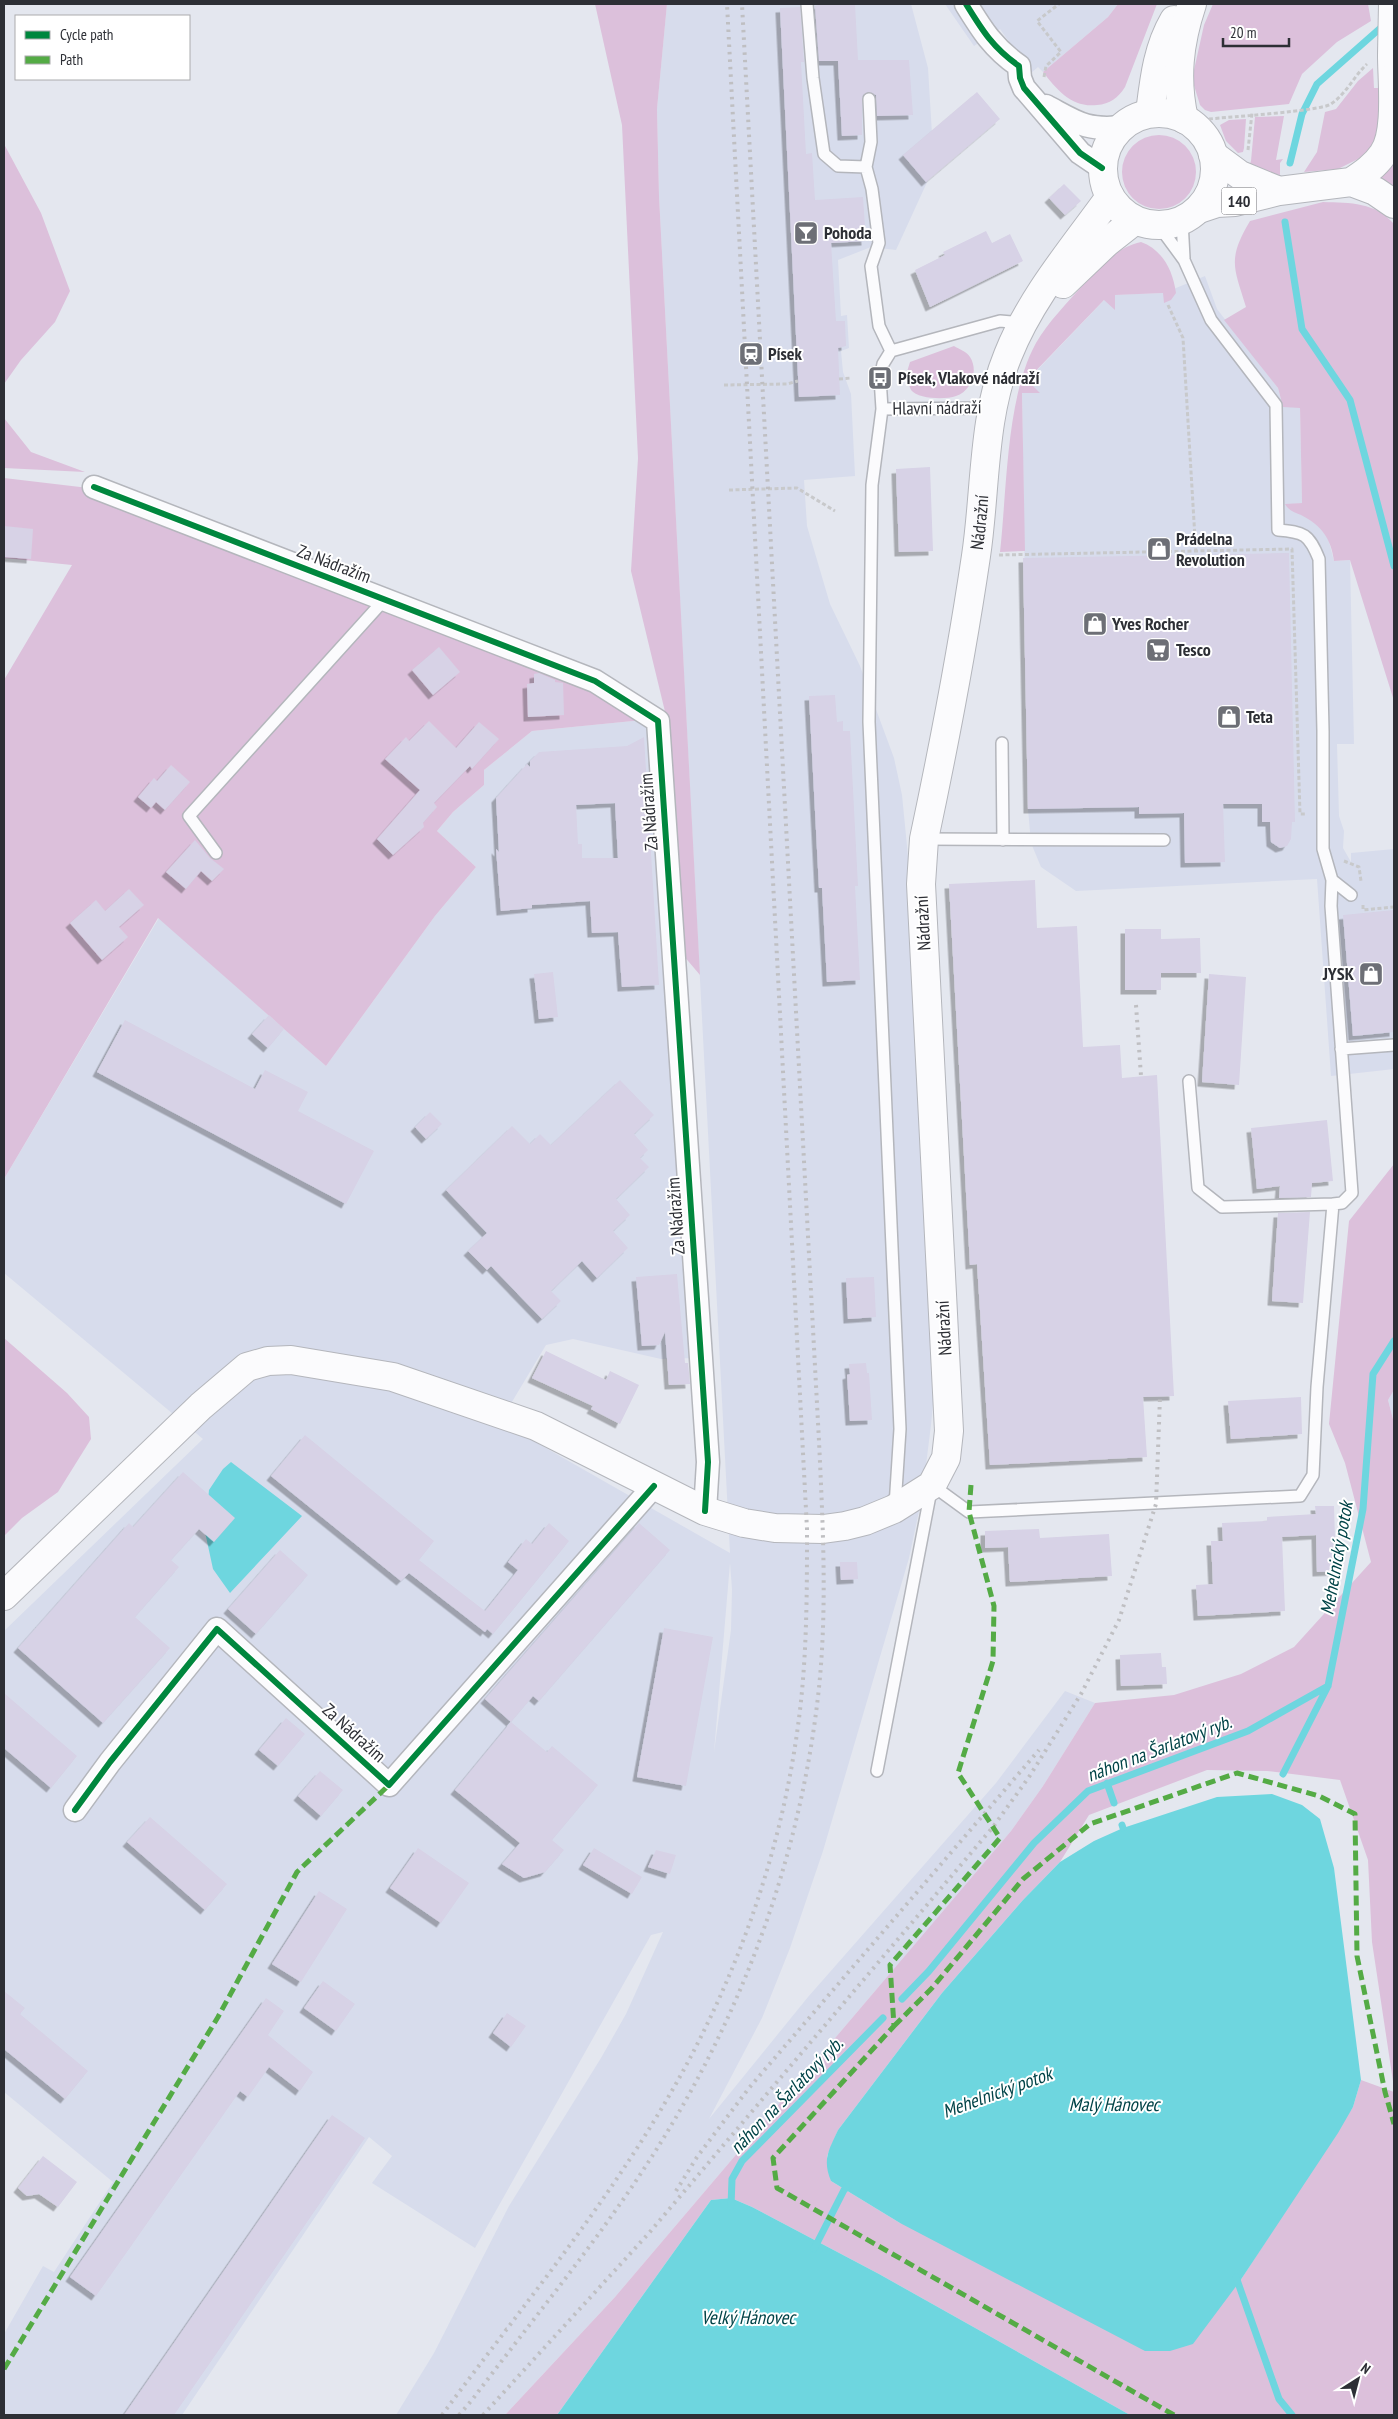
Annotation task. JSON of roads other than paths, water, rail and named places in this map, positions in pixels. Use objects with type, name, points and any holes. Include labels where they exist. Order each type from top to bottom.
[{"type":"main road","points":[[1150,114],[1159,56],[1166,33],[1183,4]]},
{"type":"main road","points":[[1192,4],[1179,57],[1178,94],[1195,119]]},
{"type":"main road","points":[[1393,4],[1394,9]]},
{"type":"main road","points":[[1351,182],[1372,167],[1384,153],[1391,137],[1380,59],[1393,4]]},
{"type":"main road","name":"140","points":[[1169,219],[1213,185],[1215,169],[1213,155],[1207,140],[1197,128],[1195,119],[1168,114],[1150,114],[1135,118],[1122,127],[1112,138],[1105,152],[1102,168],[1104,183],[1110,197],[1119,209],[1169,219],[1217,203],[1235,202],[1279,191],[1351,182]]},
{"type":"main road","name":"140","points":[[1213,155],[1240,175],[1279,191]]},
{"type":"main road","points":[[1351,182],[1375,191],[1394,204]]},
{"type":"main road","name":"Nádražní","points":[[932,1485],[946,1458],[949,1431],[922,884],[924,839],[976,556],[993,408],[1007,356],[1023,324],[1053,274],[1110,197]]},
{"type":"main road","name":"Nádražní","points":[[1023,324],[1084,263],[1169,219]]},
{"type":"main road","points":[[4,1596],[202,1406],[247,1367],[268,1361],[291,1360],[393,1377],[536,1426],[705,1511],[760,1526],[823,1529],[865,1521],[894,1509],[932,1485]]},
{"type":"street","points":[[966,4],[987,38],[1002,54],[1019,66],[1022,83],[1040,90],[1088,127],[1100,129],[1122,127]]},
{"type":"street","points":[[1040,90],[1080,153],[1102,168]]},
{"type":"street","name":"Za Nádražím","points":[[94,487],[595,681],[658,721],[708,1462],[705,1511]]},
{"type":"street","name":"Za Nádražím","points":[[75,1810],[110,1762],[217,1629],[389,1785],[654,1486]]},
{"type":"lane","points":[[807,4],[812,78],[824,154],[838,166],[866,167]]},
{"type":"lane","points":[[869,99],[871,142],[866,167],[872,189],[879,243],[871,266],[879,326],[891,351]]},
{"type":"lane","points":[[1169,219],[1184,260],[1211,320],[1276,405],[1278,530],[1300,532],[1312,542],[1319,558],[1323,849],[1332,880],[1331,906],[1352,1193],[1342,1203],[1333,1204],[1222,1207],[1198,1188],[1189,1081]]},
{"type":"lane","points":[[1169,219],[1184,260]]},
{"type":"lane","points":[[894,1509],[900,1429],[869,722],[872,485],[882,409],[880,378],[883,364],[891,351],[1000,321],[1023,324]]},
{"type":"lane","name":"Hlavní nádraží","points":[[882,409],[993,408]]},
{"type":"lane","points":[[216,853],[189,816],[384,600]]},
{"type":"lane","points":[[1002,743],[1003,840]]},
{"type":"lane","points":[[924,839],[1164,840]]},
{"type":"lane","points":[[1332,880],[1351,895]]},
{"type":"lane","points":[[1341,1049],[1394,1045]]},
{"type":"lane","points":[[877,1771],[932,1485],[969,1512],[1300,1496],[1314,1474],[1317,1387],[1333,1204]]},
{"type":"water","points":[[231,1462],[302,1516],[230,1593],[213,1569],[205,1532],[209,1490],[223,1469]]},
{"type":"water","name":"Malý Hánovec","points":[[1272,1794],[1302,1805],[1320,1819],[1334,1868],[1361,2080],[1353,2107],[1338,2133],[1240,2281],[1193,2344],[1170,2351],[1145,2351],[900,2223],[831,2181],[827,2160],[829,2149],[838,2130],[942,1993],[1023,1900],[1060,1862],[1094,1841],[1123,1828],[1217,1797]]},
{"type":"water","name":"Velký Hánovec","points":[[731,2198],[752,2207],[879,2274],[1130,2415],[557,2415],[711,2200]]},
{"type":"waterway","name":"Mehelnický potok","points":[[1290,163],[1302,114],[1317,84],[1385,24]]},
{"type":"waterway","name":"Mehelnický potok","points":[[1285,222],[1302,329],[1350,400],[1394,566]]},
{"type":"waterway","name":"Mehelnický potok","points":[[1283,1774],[1328,1686],[1363,1509],[1373,1374],[1394,1341]]},
{"type":"waterway","name":"náhon na Šarlatový ryb.","points":[[902,1999],[929,1971],[1034,1843],[1088,1791],[1248,1731],[1328,1686]]},
{"type":"waterway","points":[[1107,1783],[1114,1803]]},
{"type":"waterway","name":"náhon na Šarlatový ryb.","points":[[731,2206],[732,2179],[742,2161],[883,2018]]},
{"type":"waterway","name":"Mehelnický potok","points":[[814,2249],[844,2190],[849,2185]]},
{"type":"waterway","points":[[1236,2277],[1279,2399],[1292,2415]]},
{"type":"railway","points":[[442,2415],[587,2222],[641,2142],[692,2055],[736,1958],[755,1908],[771,1857],[784,1806],[794,1754],[801,1701],[806,1637],[807,1529],[727,4]]},
{"type":"railway","points":[[459,2415],[609,2220],[683,2106],[711,2052],[737,1997],[760,1941],[779,1883],[795,1825],[808,1765],[817,1705],[824,1606],[821,1474],[742,4]]},
{"type":"railway","points":[[1136,1005],[1141,1076]]},
{"type":"railway","points":[[483,2415],[649,2233],[993,1827],[1029,1777],[1081,1694],[1119,1620],[1156,1504],[1160,1397]]},
{"type":"railway","points":[[676,2191],[697,2157],[749,2088],[1039,1750]]},
{"type":"place","name":"Pohoda","points":[[806,233]]},
{"type":"place","name":"Písek","points":[[751,354]]},
{"type":"place","name":"Písek, Vlakové nádraží","points":[[880,378]]},
{"type":"place","name":"Prádelna Revolution","points":[[1159,549]]},
{"type":"place","name":"Yves Rocher","points":[[1095,624]]},
{"type":"place","name":"Tesco","points":[[1158,650]]},
{"type":"place","name":"Teta","points":[[1229,717]]},
{"type":"place","name":"JYSK","points":[[1371,974]]}]
